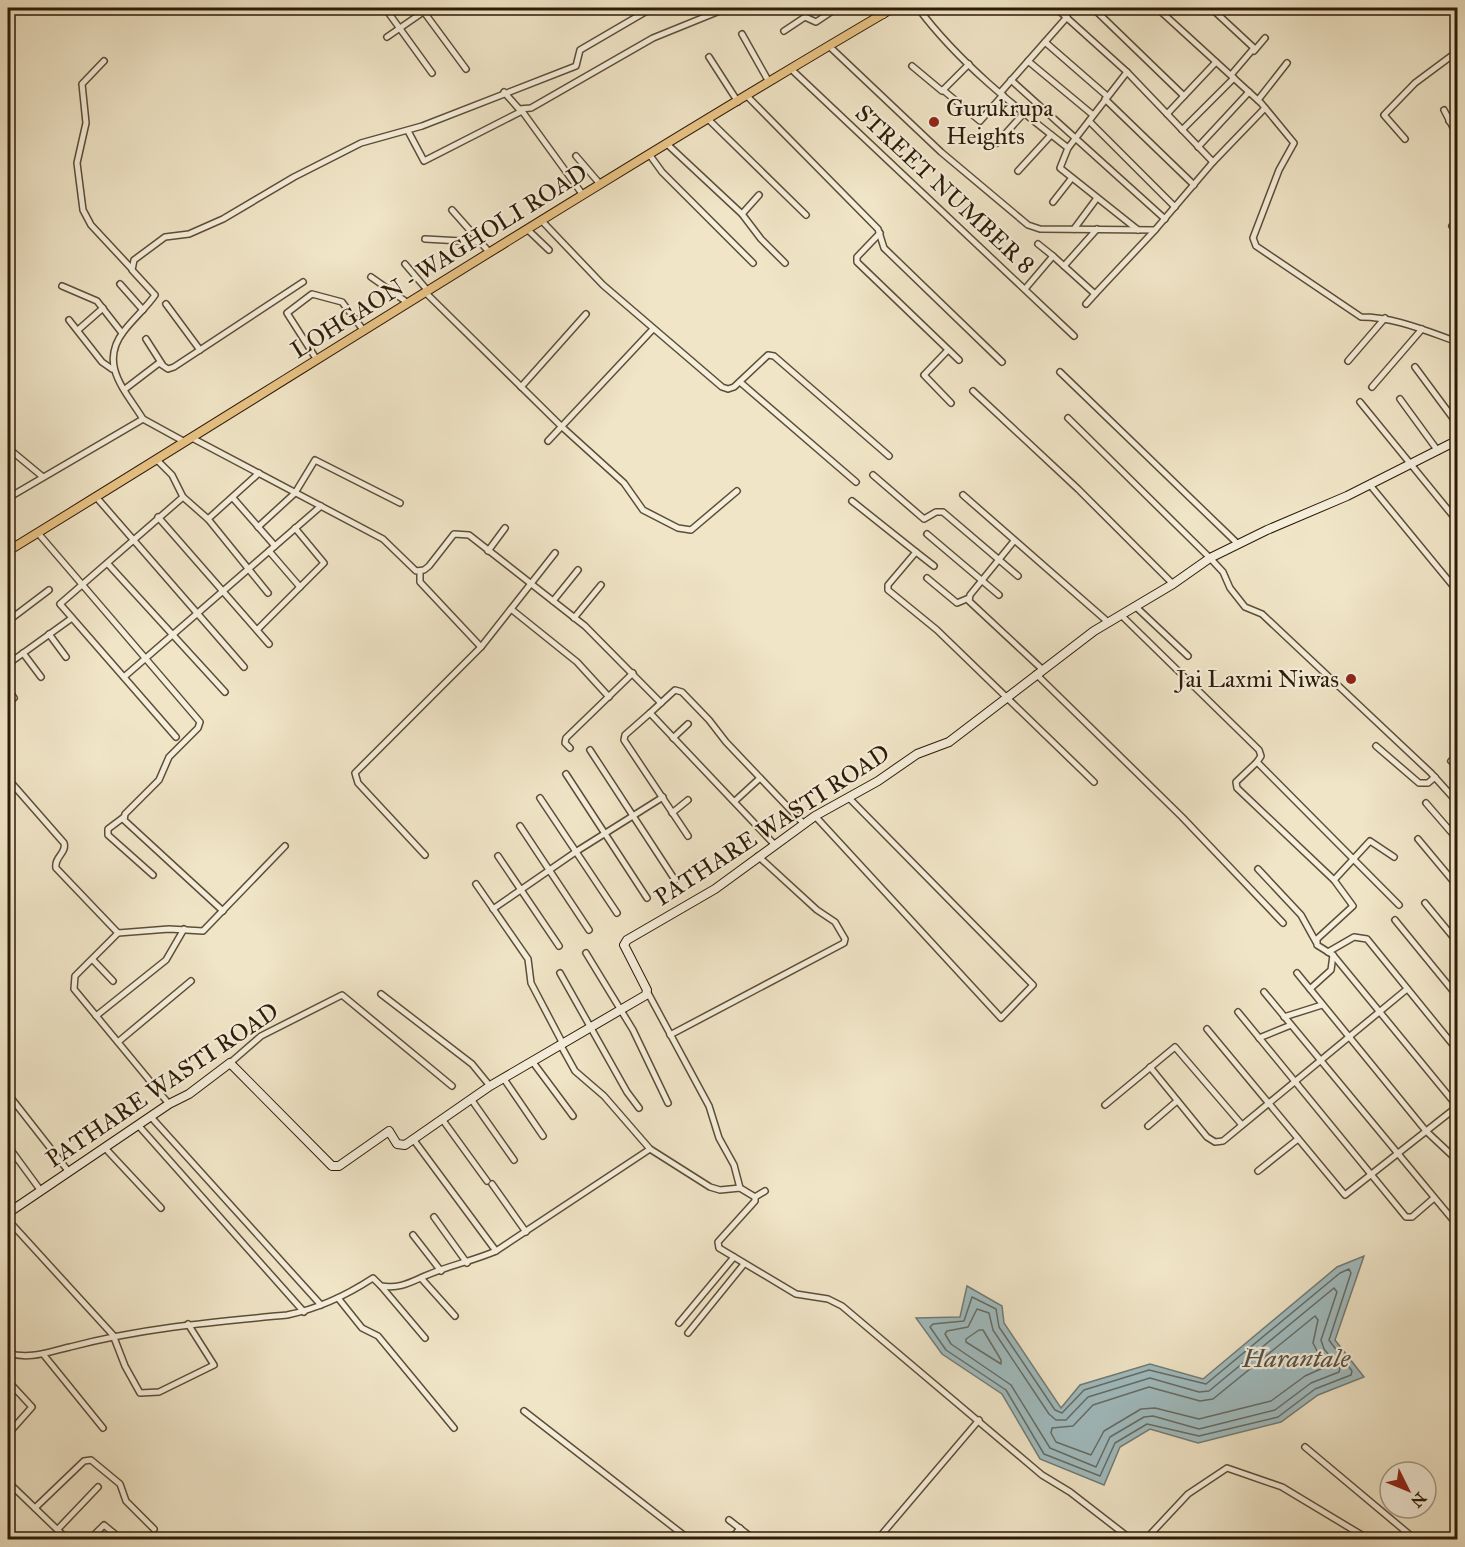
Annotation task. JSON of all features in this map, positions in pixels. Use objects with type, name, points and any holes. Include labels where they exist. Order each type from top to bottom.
[{"type":"main road","name":"LOHGAON - WAGHOLI ROAD","points":[[8,551],[428,293],[649,153],[709,120],[893,8]]},
{"type":"street","points":[[385,8],[432,73]]},
{"type":"street","points":[[131,268],[134,260],[165,237],[189,234],[223,219],[294,177],[361,143],[408,131],[576,66],[580,50],[652,8]]},
{"type":"street","points":[[408,131],[422,159],[427,160],[588,77],[653,38],[727,8]]},
{"type":"street","points":[[784,31],[805,17],[816,22],[837,8]]},
{"type":"street","points":[[872,8],[883,14]]},
{"type":"street","points":[[918,8],[945,42],[1024,113],[1068,148]]},
{"type":"street","points":[[1056,8],[1127,72],[1213,162]]},
{"type":"street","points":[[1093,8],[1184,96]]},
{"type":"street","points":[[1157,8],[1258,100],[1294,143],[1276,178],[1253,243],[1358,315],[1384,318],[1458,342]]},
{"type":"street","points":[[1211,8],[1253,45],[1254,51]]},
{"type":"street","points":[[387,37],[425,9],[466,69]]},
{"type":"street","points":[[912,66],[938,90],[943,90],[980,122],[1011,80],[1067,17]]},
{"type":"street","points":[[742,34],[769,82]]},
{"type":"street","points":[[1182,130],[1265,39]]},
{"type":"street","points":[[1045,42],[1106,98],[1194,185]]},
{"type":"street","points":[[829,46],[941,152],[1028,225],[1040,229],[1155,230]]},
{"type":"street","points":[[1405,138],[1384,115],[1415,83],[1458,51]]},
{"type":"street","points":[[708,57],[738,102]]},
{"type":"street","points":[[104,61],[82,84],[86,123],[77,163],[83,210],[91,225],[154,293],[143,310],[122,333],[113,354],[112,369]]},
{"type":"street","points":[[1028,61],[1091,118],[1175,207]]},
{"type":"street","points":[[1167,114],[1216,62]]},
{"type":"street","points":[[1258,100],[1287,63]]},
{"type":"street","points":[[943,90],[969,64]]},
{"type":"street","name":"STREET NUMBER 8","points":[[791,69],[1074,336]]},
{"type":"street","points":[[1127,72],[1068,148],[1060,168],[1138,230]]},
{"type":"street","points":[[1011,80],[1077,136],[1165,219]]},
{"type":"street","points":[[504,92],[522,111],[583,195]]},
{"type":"street","points":[[1198,147],[1249,92]]},
{"type":"street","points":[[747,96],[880,233],[884,248],[1002,362]]},
{"type":"street","points":[[1086,304],[1165,219],[1213,162],[1265,108]]},
{"type":"street","points":[[1444,110],[1458,137]]},
{"type":"street","points":[[1449,121],[1458,112]]},
{"type":"street","points":[[997,143],[1024,113]]},
{"type":"street","points":[[709,120],[806,215]]},
{"type":"street","points":[[1018,171],[1051,135]]},
{"type":"street","points":[[667,144],[742,214],[761,239],[785,263]]},
{"type":"street","points":[[649,153],[662,172],[753,263]]},
{"type":"street","points":[[576,156],[600,184]]},
{"type":"street","points":[[1053,201],[1071,178]]},
{"type":"street","points":[[742,214],[759,195]]},
{"type":"street","points":[[1074,229],[1097,198]]},
{"type":"street","points":[[453,210],[490,253]]},
{"type":"street","points":[[541,220],[571,255],[722,387],[731,389],[768,355],[774,356],[889,456]]},
{"type":"street","points":[[1452,226],[1458,230]]},
{"type":"street","points":[[527,229],[549,250]]},
{"type":"street","points":[[1064,266],[1097,229]]},
{"type":"street","points":[[880,233],[857,257],[857,262],[959,360]]},
{"type":"street","points":[[425,239],[480,242]]},
{"type":"street","points":[[1038,244],[1095,294]]},
{"type":"street","points":[[1024,289],[1053,256]]},
{"type":"street","points":[[405,264],[428,293],[521,387],[624,483],[643,510],[678,528],[696,528],[737,491]]},
{"type":"street","points":[[371,277],[409,304]]},
{"type":"street","points":[[146,339],[162,364],[171,369],[303,282]]},
{"type":"street","points":[[120,284],[143,310]]},
{"type":"street","points":[[62,286],[93,299],[122,333]]},
{"type":"street","points":[[317,360],[287,314],[312,294],[342,302],[365,331]]},
{"type":"street","points":[[166,304],[200,350]]},
{"type":"street","points":[[78,330],[103,308]]},
{"type":"street","points":[[521,387],[586,314]]},
{"type":"street","points":[[1348,361],[1384,318]]},
{"type":"street","points":[[69,320],[102,362],[112,369],[142,419],[259,473],[382,539],[420,572]]},
{"type":"street","points":[[548,441],[653,329]]},
{"type":"street","points":[[1372,387],[1422,329]]},
{"type":"street","points":[[948,350],[924,375],[951,402]]},
{"type":"street","points":[[125,389],[156,364],[162,364]]},
{"type":"street","points":[[1414,368],[1458,425]]},
{"type":"street","points":[[1060,372],[1238,544]]},
{"type":"street","points":[[740,382],[856,482]]},
{"type":"street","points":[[973,391],[1078,489],[1173,584]]},
{"type":"street","points":[[1400,399],[1438,451]]},
{"type":"street","points":[[1360,402],[1458,522]]},
{"type":"street","points":[[1068,418],[1210,558],[1223,572],[1230,588],[1245,607],[1262,614],[1435,777],[1458,803]]},
{"type":"street","points":[[8,498],[142,419]]},
{"type":"street","name":"PATHARE WASTI ROAD","points":[[648,993],[624,942],[715,889],[815,816],[917,754],[950,742],[1039,672],[1108,622],[1173,584],[1210,558],[1438,451],[1456,445]]},
{"type":"street","points":[[8,448],[43,477]]},
{"type":"street","points":[[157,459],[172,475],[183,497],[208,519],[268,593]]},
{"type":"street","points":[[258,526],[296,493],[310,464],[318,461],[400,503]]},
{"type":"street","points":[[208,519],[259,473]]},
{"type":"street","points":[[873,476],[924,519],[936,512],[943,512],[1018,576]]},
{"type":"street","points":[[1370,484],[1458,592]]},
{"type":"street","points":[[963,495],[1108,622]]},
{"type":"street","points":[[176,737],[60,604],[183,497]]},
{"type":"street","points":[[97,498],[244,667]]},
{"type":"street","points":[[233,498],[275,546]]},
{"type":"street","points":[[852,501],[934,566]]},
{"type":"street","points":[[124,677],[321,506]]},
{"type":"street","points":[[158,517],[269,644]]},
{"type":"street","points":[[257,630],[325,560],[295,528]]},
{"type":"street","points":[[488,550],[505,528]]},
{"type":"street","points":[[420,572],[429,566],[458,532],[469,535],[574,618],[633,673],[661,703]]},
{"type":"street","points":[[38,533],[197,717],[200,725],[169,757],[159,780],[124,817],[108,829],[108,835],[153,875]]},
{"type":"street","points":[[927,534],[999,595]]},
{"type":"street","points":[[927,578],[957,603],[969,598],[997,560],[1014,542]]},
{"type":"street","points":[[269,551],[300,587]]},
{"type":"street","points":[[916,552],[888,585],[888,590],[937,630],[1094,782]]},
{"type":"street","points":[[425,855],[358,783],[355,773],[481,647],[555,553]]},
{"type":"street","points":[[108,564],[225,692]]},
{"type":"street","points":[[553,601],[578,570]]},
{"type":"street","points":[[420,572],[420,582],[481,647]]},
{"type":"street","points":[[574,618],[601,585]]},
{"type":"street","points":[[8,621],[49,590]]},
{"type":"street","points":[[969,598],[971,604],[1182,817],[1283,923]]},
{"type":"street","points":[[1135,606],[1188,656]]},
{"type":"street","points":[[511,609],[577,662],[609,697]]},
{"type":"street","points":[[1121,615],[1259,750],[1261,756],[1236,782],[1237,788],[1334,880],[1353,906],[1316,942]]},
{"type":"street","points":[[8,664],[72,618]]},
{"type":"street","points":[[49,634],[66,657]]},
{"type":"street","points":[[23,653],[41,677]]},
{"type":"street","points":[[570,748],[565,743],[566,738],[633,673]]},
{"type":"street","points":[[8,689],[14,698]]},
{"type":"street","points":[[688,836],[623,738],[675,690],[682,692],[804,824]]},
{"type":"street","points":[[650,713],[774,844]]},
{"type":"street","points":[[673,738],[688,724]]},
{"type":"street","points":[[1376,746],[1419,783],[1428,783],[1435,777]]},
{"type":"street","points":[[590,750],[675,880]]},
{"type":"street","points":[[1451,761],[1458,768]]},
{"type":"street","points":[[1257,762],[1355,858],[1399,905]]},
{"type":"street","points":[[566,774],[647,898]]},
{"type":"street","points":[[735,801],[760,778]]},
{"type":"street","points":[[8,779],[64,843],[64,850],[56,860],[56,868],[118,933]]},
{"type":"street","points":[[493,909],[577,851],[607,834],[631,815],[663,797]]},
{"type":"street","points":[[815,816],[1001,1018],[1033,986],[848,797]]},
{"type":"street","points":[[540,798],[617,914]]},
{"type":"street","points":[[672,813],[688,800]]},
{"type":"street","points":[[1426,803],[1458,840]]},
{"type":"street","points":[[124,817],[126,822],[224,911]]},
{"type":"street","points":[[520,826],[588,930]]},
{"type":"street","points":[[1418,839],[1458,887]]},
{"type":"street","points":[[1334,880],[1372,841],[1394,857]]},
{"type":"street","points":[[169,1104],[96,1016],[73,984],[75,976],[118,933],[150,929],[202,931],[285,846]]},
{"type":"street","points":[[498,856],[559,946]]},
{"type":"street","points":[[670,1035],[844,943],[845,939],[836,922],[817,910],[758,856]]},
{"type":"street","points":[[1207,1029],[1345,1195],[1457,1106],[1331,954],[1320,948],[1302,915],[1258,869]]},
{"type":"street","points":[[476,884],[530,963],[531,983],[575,1071],[604,1096],[650,1149],[710,1187],[720,1190],[740,1188],[755,1197]]},
{"type":"street","points":[[1425,903],[1458,943]]},
{"type":"street","points":[[1395,920],[1458,997]]},
{"type":"street","points":[[96,1016],[166,960],[184,929]]},
{"type":"street","points":[[1331,954],[1354,937],[1367,939],[1458,1051]]},
{"type":"street","points":[[586,953],[633,1030],[668,1103]]},
{"type":"street","points":[[1310,989],[1331,970],[1331,954]]},
{"type":"street","points":[[93,960],[113,981]]},
{"type":"street","points":[[1297,972],[1426,1131],[1458,1161]]},
{"type":"street","points":[[560,973],[627,1092],[639,1108]]},
{"type":"street","points":[[118,1042],[191,981]]},
{"type":"street","points":[[1150,1067],[1177,1101],[1215,1142],[1223,1141],[1407,989]]},
{"type":"street","points":[[1264,992],[1458,1226]]},
{"type":"street","points":[[230,1063],[332,1166],[339,1166],[387,1132],[391,1132],[401,1146],[490,1086],[648,993],[709,1106],[719,1138],[734,1165],[740,1188]]},
{"type":"street","points":[[381,994],[472,1064],[490,1086]]},
{"type":"street","name":"PATHARE WASTI ROAD","points":[[9,1210],[169,1104],[189,1094],[261,1036],[342,995],[452,1086]]},
{"type":"street","points":[[1284,1017],[1322,1005]]},
{"type":"street","points":[[1238,1012],[1406,1217],[1412,1217],[1434,1198]]},
{"type":"street","points":[[1259,1038],[1291,1025]]},
{"type":"street","points":[[1105,1105],[1172,1049],[1178,1049],[1242,1125]]},
{"type":"street","points":[[532,1061],[573,1116]]},
{"type":"street","points":[[504,1078],[543,1136]]},
{"type":"street","points":[[8,1094],[69,1172]]},
{"type":"street","points":[[471,1099],[514,1160]]},
{"type":"street","points":[[1148,1126],[1177,1101]]},
{"type":"street","points":[[151,1117],[321,1305]]},
{"type":"street","points":[[442,1119],[526,1232]]},
{"type":"street","points":[[138,1125],[304,1312]]},
{"type":"street","points":[[413,1139],[496,1251]]},
{"type":"street","points":[[1258,1171],[1298,1139]]},
{"type":"street","points":[[8,1146],[40,1191]]},
{"type":"street","points":[[105,1148],[160,1208]]},
{"type":"street","points":[[381,1286],[404,1286],[496,1251],[606,1175],[650,1149]]},
{"type":"street","points":[[765,1191],[755,1197],[755,1201],[718,1242],[719,1248],[796,1294],[836,1302],[1042,1475],[1070,1492],[1132,1539]]},
{"type":"street","points":[[434,1217],[468,1263]]},
{"type":"street","points":[[8,1220],[113,1335],[137,1391],[154,1394],[214,1365],[188,1324]]},
{"type":"street","points":[[413,1235],[441,1271]]},
{"type":"street","points":[[679,1323],[734,1257]]},
{"type":"street","points":[[688,1333],[744,1264]]},
{"type":"street","points":[[8,1353],[26,1357],[113,1335],[188,1324],[304,1312],[338,1298],[373,1278],[425,1338]]},
{"type":"street","points":[[421,1278],[455,1316]]},
{"type":"street","points":[[338,1298],[362,1328],[378,1336],[454,1428]]},
{"type":"street","points":[[43,1354],[103,1428]]},
{"type":"street","points":[[8,1381],[32,1407],[8,1434]]},
{"type":"street","points":[[524,1411],[690,1539]]},
{"type":"street","points":[[877,1539],[979,1420]]},
{"type":"street","points":[[1305,1447],[1416,1539]]},
{"type":"street","points":[[35,1508],[84,1461],[91,1460],[120,1484],[126,1501],[154,1529]]},
{"type":"street","points":[[1145,1539],[1181,1500],[1227,1468],[1282,1488],[1370,1539]]},
{"type":"street","points":[[8,1482],[65,1538]]},
{"type":"street","points":[[58,1529],[98,1488]]},
{"type":"street","points":[[729,1520],[755,1539]]},
{"type":"street","points":[[88,1539],[104,1525],[122,1539]]},
{"type":"street","points":[[731,1539],[740,1528]]},
{"type":"water","name":"Harantale","points":[[1364,1256],[1335,1340],[1364,1377],[1318,1395],[1281,1422],[1198,1443],[1150,1429],[1120,1447],[1104,1485],[1040,1459],[1002,1394],[942,1354],[916,1318],[960,1317],[967,1286],[1002,1306],[1004,1323],[1061,1408],[1080,1385],[1150,1364],[1203,1379],[1337,1267]]},
{"type":"place","name":"Gurukrupa Heights","points":[[934,122]]},
{"type":"place","name":"Jai Laxmi Niwas","points":[[1351,679]]}]
